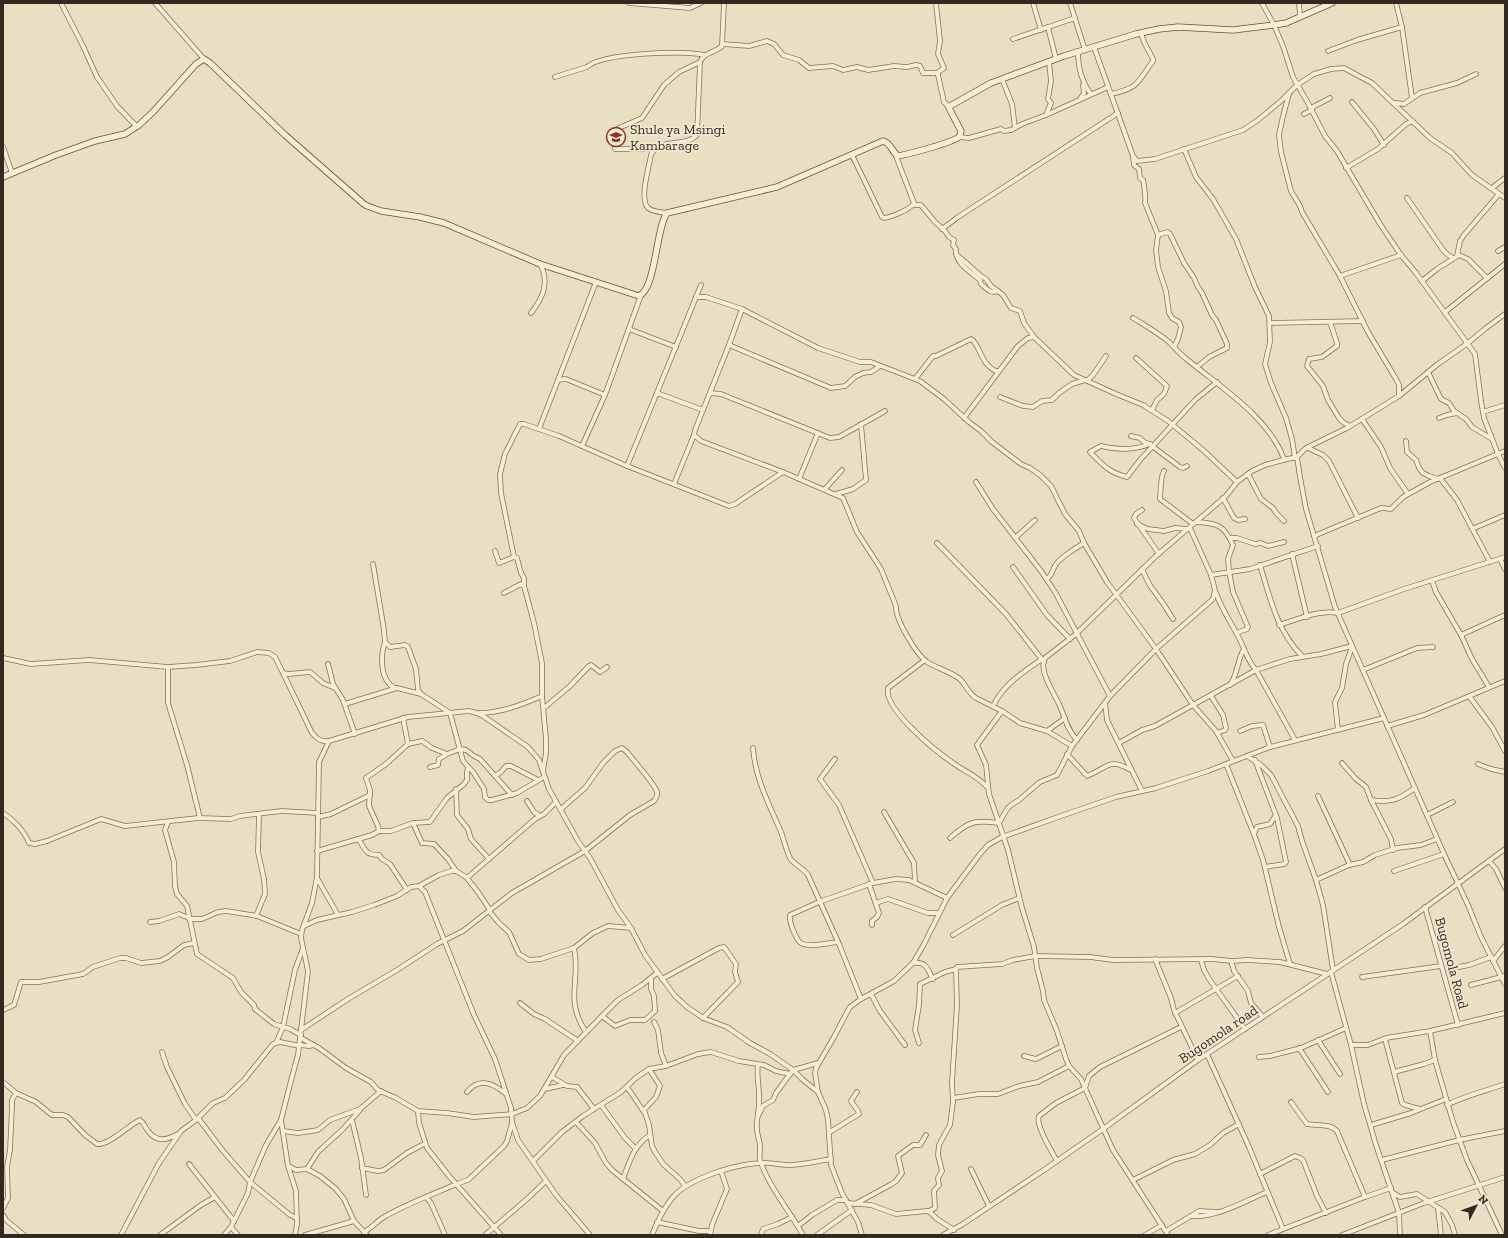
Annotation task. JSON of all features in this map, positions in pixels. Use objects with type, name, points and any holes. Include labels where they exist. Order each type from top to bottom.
[{"type":"street","points":[[61,3],[99,81],[116,106],[137,127]]},
{"type":"street","points":[[155,3],[204,59],[285,135],[365,205],[381,210],[444,223],[540,264],[638,296],[641,295]]},
{"type":"street","points":[[629,3],[690,8],[701,3]]},
{"type":"street","points":[[555,77],[587,67],[590,64],[606,58],[642,54],[688,52],[704,55],[717,50],[722,44],[724,3]]},
{"type":"street","points":[[722,44],[751,46],[767,41],[774,44],[783,55],[799,60],[809,68],[833,66],[843,70],[857,67],[874,70],[894,66],[907,67],[916,65],[920,66],[923,73],[938,73],[944,68],[938,54],[940,41],[936,3]]},
{"type":"street","points":[[1033,3],[1041,30]]},
{"type":"street","points":[[1070,3],[1085,50]]},
{"type":"street","points":[[1262,3],[1283,46],[1293,77],[1325,136],[1337,151],[1380,224],[1401,255],[1468,343],[1477,360],[1483,412],[1492,439],[1505,468]]},
{"type":"street","points":[[1298,3],[1300,16]]},
{"type":"street","points":[[949,107],[978,89],[1002,79],[1056,59],[1141,33],[1178,27],[1233,30],[1274,25],[1286,23],[1332,3]]},
{"type":"street","points":[[1396,3],[1402,27],[1412,98]]},
{"type":"street","points":[[1013,38],[1076,18]]},
{"type":"street","points":[[1048,27],[1056,59]]},
{"type":"street","points":[[1328,51],[1357,40],[1402,27]]},
{"type":"street","points":[[1111,94],[1127,90],[1137,84],[1153,61],[1141,33]]},
{"type":"street","points":[[1094,47],[1137,161],[1155,159],[1243,130],[1251,126],[1290,94],[1298,85],[1321,71],[1344,68],[1372,83],[1434,141],[1452,153],[1472,175],[1505,198]]},
{"type":"street","points":[[1078,52],[1084,93],[1078,100]]},
{"type":"street","points":[[700,62],[679,72],[664,85],[642,118],[614,132],[613,139],[615,148],[654,149],[662,145],[689,139],[697,135],[700,62],[704,55]]},
{"type":"street","points":[[3,177],[50,157],[95,141],[122,136],[137,127],[153,112],[196,64],[204,59]]},
{"type":"street","points":[[1046,115],[1051,103],[1048,99],[1052,81],[1049,62]]},
{"type":"street","points":[[938,73],[941,93],[945,104],[949,107],[961,131],[959,137]]},
{"type":"street","points":[[1395,103],[1404,104],[1425,90],[1457,83],[1476,74]]},
{"type":"street","points":[[1002,79],[1012,104],[1015,128]]},
{"type":"street","points":[[1083,83],[1091,94]]},
{"type":"street","points":[[896,156],[926,149],[959,137],[969,138],[999,130],[1011,130],[1108,87]]},
{"type":"street","points":[[1290,94],[1279,133],[1281,152],[1294,197],[1300,204],[1302,212],[1340,276],[1368,332],[1397,381],[1399,396]]},
{"type":"street","points":[[1304,114],[1330,98]]},
{"type":"street","points":[[1352,102],[1384,145]]},
{"type":"street","points":[[942,228],[1085,135],[1111,116],[1118,113]]},
{"type":"street","points":[[1346,168],[1384,145],[1406,124],[1413,121]]},
{"type":"street","points":[[654,149],[651,155],[644,199],[648,208],[652,210],[667,213],[777,187],[883,141],[887,143],[896,156],[914,202],[913,205]]},
{"type":"street","points":[[3,147],[12,172]]},
{"type":"street","points":[[1184,149],[1196,177],[1212,199],[1236,239],[1255,287],[1269,315],[1270,342],[1265,364],[1271,383],[1286,418],[1292,439],[1303,495],[1335,607],[1481,937],[1492,959],[1503,976],[1505,984]]},
{"type":"street","points":[[852,155],[882,217],[888,217],[913,205],[921,204],[935,222],[955,241],[953,245],[956,249],[958,261],[980,280],[981,284],[991,292],[994,293],[998,291]]},
{"type":"street","points":[[1134,156],[1134,165],[1139,169],[1140,178],[1144,182],[1146,203],[1158,235],[1156,250],[1158,268],[1166,291],[1168,309],[1172,318],[1178,321],[1181,327],[1174,347]]},
{"type":"street","points":[[1492,188],[1505,178]]},
{"type":"street","points":[[1422,281],[1455,257],[1460,241],[1464,235],[1499,194]]},
{"type":"street","points":[[1407,198],[1443,250],[1448,255],[1455,257],[1463,256],[1468,259],[1487,278]]},
{"type":"street","points":[[582,446],[605,395],[641,295],[650,277],[663,222],[667,213]]},
{"type":"street","points":[[1158,235],[1167,232],[1170,234],[1184,263],[1194,278],[1212,315],[1216,320],[1227,344],[1227,348],[1209,357],[1197,368]]},
{"type":"street","points":[[1498,251],[1505,247]]},
{"type":"street","points":[[956,254],[978,274],[990,282],[991,286],[1003,295],[1011,308],[1020,311],[1024,323],[1034,337],[1074,374],[1086,381],[1152,410],[1173,424],[1237,482]]},
{"type":"street","points":[[1340,276],[1401,255]]},
{"type":"street","points":[[531,313],[538,304],[546,280],[540,264]]},
{"type":"street","points":[[1445,312],[1505,264]]},
{"type":"street","points":[[539,429],[596,282]]},
{"type":"street","points":[[627,466],[701,285]]},
{"type":"street","points":[[696,297],[706,297],[742,309],[818,348],[844,358],[860,362],[869,362],[915,379],[941,396],[992,442],[1021,464],[1039,474],[1050,485],[1065,514],[1079,531],[1084,543],[1107,582],[1156,649],[1193,705],[1217,733],[1233,761]]},
{"type":"street","points":[[674,484],[729,346],[742,309]]},
{"type":"street","points":[[993,706],[1001,692],[1018,676],[1076,634],[1142,569],[1223,498],[1237,482],[1265,465],[1284,459],[1296,458],[1308,448],[1350,426],[1399,396],[1428,372],[1505,314]]},
{"type":"street","points":[[1133,318],[1152,329],[1197,368],[1232,394],[1263,426],[1279,447],[1284,459]]},
{"type":"street","points":[[1270,323],[1363,321]]},
{"type":"street","points":[[1330,322],[1337,346],[1322,357],[1309,359],[1307,366],[1323,386],[1328,400],[1339,418],[1350,426]]},
{"type":"street","points":[[629,329],[676,347]]},
{"type":"street","points":[[964,418],[1025,340],[1030,337],[1034,337]]},
{"type":"street","points":[[915,379],[933,357],[971,338],[976,342],[981,357],[989,366],[996,371],[1000,371]]},
{"type":"street","points":[[729,346],[831,388],[846,386],[855,377],[863,373],[871,372],[880,366]]},
{"type":"street","points":[[1000,397],[1024,406],[1032,407],[1042,402],[1052,400],[1059,392],[1072,384],[1086,381],[1093,375],[1106,356]]},
{"type":"street","points":[[1136,358],[1167,386],[1164,394],[1157,400],[1152,410]]},
{"type":"street","points":[[1428,372],[1441,398],[1449,403],[1454,411],[1466,420],[1472,427],[1492,439]]},
{"type":"street","points":[[558,380],[566,379],[605,395]]},
{"type":"street","points":[[1152,445],[1138,448],[1114,449],[1101,446],[1090,452],[1100,460],[1106,468],[1127,477],[1152,445],[1196,399],[1217,382]]},
{"type":"street","points":[[657,393],[703,410]]},
{"type":"street","points":[[710,393],[721,394],[830,438],[839,437],[885,411]]},
{"type":"street","points":[[1483,412],[1505,405]]},
{"type":"street","points":[[1439,418],[1458,413]]},
{"type":"street","points":[[1362,419],[1381,447],[1390,468],[1408,494]]},
{"type":"street","points":[[373,564],[384,630],[385,642],[382,655],[385,676],[388,684],[395,688],[421,694],[450,713],[463,761],[473,772],[484,790],[486,799],[492,800],[523,791],[543,775],[546,745],[542,696],[542,663],[534,623],[524,586],[524,578],[521,573],[518,559],[514,557],[501,493],[500,468],[519,425],[524,424],[539,429],[627,466],[731,506],[783,472]]},
{"type":"street","points":[[836,494],[853,489],[866,480],[861,424]]},
{"type":"street","points":[[799,479],[818,433]]},
{"type":"street","points":[[694,435],[701,441],[825,489],[844,500],[857,532],[881,569],[896,606],[896,611],[901,623],[914,647],[925,660],[958,678],[973,696],[1002,711],[1020,723],[1047,731],[1072,746]]},
{"type":"street","points":[[1131,436],[1139,438],[1144,443],[1152,445],[1180,467],[1183,468],[1187,466]]},
{"type":"street","points":[[1406,441],[1408,452],[1416,460],[1420,470],[1425,475],[1439,478],[1456,500],[1490,562]]},
{"type":"street","points":[[1308,448],[1324,455],[1329,461],[1358,518]]},
{"type":"street","points":[[1314,536],[1381,508],[1392,508],[1408,494],[1439,478],[1505,451]]},
{"type":"street","points":[[825,489],[842,470]]},
{"type":"street","points":[[1164,471],[1161,478],[1162,487],[1160,499],[1192,526],[1222,610],[1295,740]]},
{"type":"street","points":[[1248,474],[1261,498],[1273,508],[1284,521]]},
{"type":"street","points":[[976,482],[993,509],[1047,580],[1072,622],[1076,634],[1085,647],[1110,696]]},
{"type":"street","points":[[1223,498],[1234,518],[1238,520],[1245,519]]},
{"type":"street","points":[[1142,510],[1134,516],[1137,523],[1159,554]]},
{"type":"street","points":[[1472,529],[1505,515]]},
{"type":"street","points":[[1016,538],[1035,520]]},
{"type":"street","points":[[1137,523],[1148,529],[1164,531],[1210,522],[1218,525],[1225,531],[1230,538],[1232,545],[1228,559],[1233,592],[1248,627],[1246,630],[1236,633]]},
{"type":"street","points":[[1230,538],[1237,538],[1255,544],[1261,543],[1270,546],[1284,542]]},
{"type":"street","points":[[937,543],[1006,614],[1042,660],[1044,672],[1070,731],[1076,740]]},
{"type":"street","points":[[1047,580],[1053,574],[1055,565],[1075,548],[1084,543]]},
{"type":"street","points":[[1210,575],[1244,570],[1318,546]]},
{"type":"street","points":[[495,552],[499,563],[514,557]]},
{"type":"street","points":[[1292,554],[1307,617]]},
{"type":"street","points":[[1279,625],[1329,612],[1338,613],[1505,557]]},
{"type":"street","points":[[1500,559],[1505,569]]},
{"type":"street","points":[[1260,565],[1279,625],[1302,656]]},
{"type":"street","points":[[1013,567],[1047,615],[1070,639]]},
{"type":"street","points":[[1142,569],[1150,585],[1162,600],[1173,619]]},
{"type":"street","points":[[1432,581],[1436,592],[1461,635],[1472,659],[1490,686]]},
{"type":"street","points":[[504,594],[519,585],[524,586]]},
{"type":"street","points":[[999,823],[1011,805],[1042,781],[1054,778],[1059,774],[1072,746],[1110,696],[1156,649],[1208,604],[1213,599],[1216,592]]},
{"type":"street","points":[[1461,635],[1505,615]]},
{"type":"street","points":[[385,642],[390,648],[403,645],[408,647],[416,669],[418,690],[421,694]]},
{"type":"street","points":[[1119,743],[1142,730],[1155,726],[1256,670],[1302,656],[1321,654],[1352,646]]},
{"type":"street","points":[[1338,730],[1335,703],[1342,688],[1346,664],[1352,646]]},
{"type":"street","points":[[1363,670],[1417,648],[1433,647]]},
{"type":"street","points":[[1228,686],[1235,677],[1244,649]]},
{"type":"street","points":[[3,658],[31,664],[89,660],[168,667],[230,661],[257,652],[265,652],[272,654],[283,673],[312,733],[320,741],[329,742],[402,718],[463,712],[489,713],[506,710],[542,696]]},
{"type":"street","points":[[925,660],[888,688],[887,693],[890,702],[908,724],[929,744],[953,763],[981,780],[988,789]]},
{"type":"street","points":[[328,664],[335,688],[345,704],[355,734]]},
{"type":"street","points":[[544,708],[570,686],[590,665],[600,672],[607,667]]},
{"type":"street","points":[[168,667],[168,703],[187,765],[200,818]]},
{"type":"street","points":[[283,673],[292,674],[310,672],[323,683],[335,688]]},
{"type":"street","points":[[1387,726],[1424,715],[1505,681]]},
{"type":"street","points":[[345,704],[395,688]]},
{"type":"street","points":[[1211,696],[1223,715],[1226,728],[1217,733]]},
{"type":"street","points":[[1469,696],[1492,727],[1505,751]]},
{"type":"street","points":[[1105,702],[1106,718],[1142,791]]},
{"type":"street","points":[[1002,711],[978,744],[978,747],[986,765],[988,789],[1002,837],[1011,861],[1019,898],[1034,948],[1044,1000],[1069,1066],[1081,1079],[1099,1115],[1103,1129],[1113,1150],[1168,1235]]},
{"type":"street","points":[[476,713],[488,719],[535,753],[539,760],[543,775],[556,802],[631,928],[645,955],[675,996],[687,1007],[703,1018],[734,1031],[750,1043],[770,1054],[793,1070],[818,1092]]},
{"type":"street","points":[[402,718],[408,744]]},
{"type":"street","points":[[1047,731],[1065,718]]},
{"type":"street","points":[[862,1235],[852,1210],[834,1176],[831,1159],[830,1132],[826,1110],[818,1092],[815,1074],[818,1063],[834,1037],[844,1016],[852,1006],[861,999],[894,981],[913,963],[947,898],[988,845],[1002,837],[1116,797],[1163,786],[1270,747],[1384,718]]},
{"type":"street","points":[[1240,731],[1252,726],[1263,725],[1270,747]]},
{"type":"street","points":[[379,831],[370,806],[370,788],[366,778],[386,764],[408,744],[422,741],[432,748],[447,754]]},
{"type":"street","points":[[224,1235],[234,1221],[248,1192],[250,1182],[266,1145],[281,1120],[300,1045],[308,970],[302,934],[312,903],[317,877],[319,762],[329,742]]},
{"type":"street","points":[[301,1034],[348,999],[444,940],[463,931],[516,890],[585,850],[630,815],[655,800],[657,793],[655,788],[623,748],[615,751],[603,763],[585,788],[561,809]]},
{"type":"street","points":[[753,748],[754,760],[759,780],[787,846],[790,858],[805,871],[838,942],[861,999]]},
{"type":"street","points":[[430,767],[438,765],[439,759],[447,754],[460,749],[466,750],[474,756],[480,758],[512,795]]},
{"type":"street","points":[[1067,754],[1087,776],[1117,763],[1132,770]]},
{"type":"street","points":[[1247,756],[1267,770],[1271,775],[1296,822],[1316,880],[1323,905],[1330,972],[1351,1045],[1371,1125],[1399,1213],[1400,1235]]},
{"type":"street","points":[[835,759],[820,780],[830,791],[838,805],[871,884],[879,914],[872,922],[872,925]]},
{"type":"street","points":[[1254,760],[1276,815],[1286,862],[1284,864],[1265,867]]},
{"type":"street","points":[[1342,762],[1355,778],[1366,786],[1371,800],[1390,837],[1393,850]]},
{"type":"street","points":[[1226,764],[1254,834],[1265,867],[1279,927],[1290,964]]},
{"type":"street","points":[[1478,764],[1505,772]]},
{"type":"street","points":[[495,776],[506,766],[511,766],[538,780]]},
{"type":"street","points":[[317,851],[372,835],[379,831],[391,832],[413,823],[430,822],[447,798],[468,780],[466,772],[468,767]]},
{"type":"street","points":[[1371,800],[1384,802],[1392,801],[1403,797],[1415,788]]},
{"type":"street","points":[[456,790],[457,815],[468,830],[471,839],[489,859]]},
{"type":"street","points":[[3,813],[26,836],[31,844],[47,841],[101,819],[125,826],[162,821],[168,822],[213,817],[231,820],[240,816],[282,811],[318,815],[331,814],[370,795]]},
{"type":"street","points":[[1318,796],[1350,865]]},
{"type":"street","points":[[527,801],[534,812],[540,816]]},
{"type":"street","points":[[466,877],[556,802]]},
{"type":"street","points":[[1427,815],[1453,802]]},
{"type":"street","points":[[884,812],[914,863],[915,882]]},
{"type":"street","points":[[256,916],[265,894],[264,879],[258,852],[259,814]]},
{"type":"street","points":[[1254,834],[1257,827],[1270,824],[1276,815]]},
{"type":"street","points":[[950,838],[963,827],[982,820],[999,823]]},
{"type":"street","points":[[168,822],[165,830],[174,862],[175,886],[177,894],[186,903],[195,951],[198,956],[229,974],[237,983],[241,992],[254,1005],[256,1010],[274,1024],[301,1034],[346,1068],[371,1082],[381,1091],[418,1111],[474,1117],[512,1114],[531,1105],[545,1089],[564,1055],[618,1000],[642,986],[657,973]]},
{"type":"street","points":[[413,823],[421,842],[434,844],[448,859],[456,871],[466,877],[478,892],[498,923],[508,932],[520,954],[529,960],[541,959],[574,948],[593,933],[608,926],[631,928]]},
{"type":"street","points":[[358,839],[366,851],[373,855],[379,854],[382,859],[390,864],[407,890]]},
{"type":"street","points":[[1316,880],[1350,865],[1363,862],[1374,856],[1393,850],[1421,845],[1437,839]]},
{"type":"street","name":"Bugomola road","points":[[943,1235],[948,1234],[1057,1161],[1206,1054],[1403,924],[1505,849]]},
{"type":"street","points":[[1394,870],[1444,854]]},
{"type":"street","points":[[1488,861],[1496,869],[1505,888]]},
{"type":"street","points":[[304,926],[317,920],[380,903],[397,896],[411,887],[419,886],[439,875],[456,871]]},
{"type":"street","points":[[317,877],[338,915]]},
{"type":"street","points":[[838,942],[802,944],[798,941],[794,933],[789,918],[790,915],[819,902],[871,884],[896,879],[915,882],[947,898]]},
{"type":"street","points":[[288,1166],[296,1170],[307,1169],[320,1176],[341,1195],[354,1221],[366,1233],[383,1218],[426,1197],[456,1184],[467,1181],[500,1151],[507,1142],[512,1122],[512,1114],[495,1059],[483,1036],[425,892],[419,886]]},
{"type":"street","points":[[953,935],[996,909],[1019,898]]},
{"type":"street","points":[[876,903],[887,899],[918,908],[928,913],[939,913]]},
{"type":"street","name":"Bugomola Road","points":[[1425,907],[1458,1025]]},
{"type":"street","points":[[150,922],[159,921],[179,914],[189,919],[202,919],[223,911],[256,916],[302,934]]},
{"type":"street","points":[[3,1010],[14,1005],[21,982],[44,981],[83,974],[93,967],[120,958],[126,958],[141,963],[160,960],[168,958],[184,945],[194,943]]},
{"type":"street","points":[[1459,966],[1492,959],[1505,946]]},
{"type":"street","points":[[276,1043],[283,1027],[295,970],[303,947]]},
{"type":"street","points":[[574,948],[576,964],[574,979],[575,1010],[578,1019],[586,1032]]},
{"type":"street","points":[[662,979],[719,948],[724,948],[736,964],[734,972],[738,982],[703,1018]]},
{"type":"street","points":[[919,1043],[915,1030],[919,1005],[919,985],[960,966],[1002,964],[1035,956],[1090,957],[1112,960],[1254,960],[1280,962],[1330,972]]},
{"type":"street","points":[[1155,959],[1171,998],[1175,1013],[1198,1060]]},
{"type":"street","points":[[1202,960],[1206,974],[1245,1028]]},
{"type":"street","points":[[1231,961],[1234,971],[1248,991],[1252,1002],[1263,1017]]},
{"type":"street","points":[[913,963],[924,963],[933,979]]},
{"type":"street","points":[[1362,977],[1441,966]]},
{"type":"street","points":[[929,1212],[935,1208],[934,1191],[939,1185],[938,1178],[942,1171],[938,1155],[939,1145],[950,1125],[953,1098],[952,1082],[957,1005],[956,969]]},
{"type":"street","points":[[1175,1013],[1205,995],[1217,990],[1238,976]]},
{"type":"street","points":[[1471,985],[1503,976]]},
{"type":"street","points":[[602,1016],[614,1026],[630,1020],[645,1020],[655,1011],[654,996],[651,989],[651,978]]},
{"type":"street","points":[[871,994],[880,1011],[905,1045]]},
{"type":"street","points":[[520,1003],[534,1014],[578,1041]]},
{"type":"street","points":[[1351,1045],[1366,1046],[1385,1039],[1458,1025],[1505,1013]]},
{"type":"street","points":[[654,1022],[658,1030],[661,1053],[666,1066]]},
{"type":"street","points":[[1057,1161],[1043,1134],[1038,1118],[1056,1103],[1085,1088],[1088,1076],[1100,1067],[1181,1027]]},
{"type":"street","points":[[1259,1057],[1270,1056],[1299,1048],[1346,1028]]},
{"type":"street","points":[[1430,1031],[1435,1060],[1459,1140],[1502,1234]]},
{"type":"street","points":[[1385,1039],[1403,1104],[1420,1109]]},
{"type":"street","points":[[1318,1040],[1340,1074]]},
{"type":"street","points":[[3,1082],[16,1093],[36,1102],[52,1115],[63,1115],[68,1117],[85,1135],[97,1144],[105,1143],[130,1125],[140,1120],[150,1133],[158,1138],[166,1140],[178,1134],[197,1119],[213,1103],[225,1098],[244,1080],[270,1046],[276,1043],[310,1046],[314,1045]]},
{"type":"street","points":[[1024,1056],[1036,1059],[1062,1046]]},
{"type":"street","points":[[1299,1048],[1328,1092]]},
{"type":"street","points":[[162,1052],[167,1067],[185,1104],[223,1152],[250,1182],[290,1215],[297,1218]]},
{"type":"street","points":[[534,1160],[562,1132],[594,1109],[622,1092],[641,1074],[650,1069],[666,1066],[698,1054],[711,1052],[790,1074]]},
{"type":"street","points":[[1206,1054],[1239,1124],[1260,1174],[1282,1235]]},
{"type":"street","points":[[1394,1072],[1435,1060]]},
{"type":"street","points":[[757,1118],[763,1106],[774,1100],[776,1093],[793,1070],[818,1063]]},
{"type":"street","points":[[758,1065],[757,1077],[759,1100],[757,1132],[760,1156],[767,1176],[803,1235]]},
{"type":"street","points":[[953,1098],[979,1094],[998,1094],[1020,1086],[1038,1082],[1069,1066]]},
{"type":"street","points":[[644,1112],[646,1107],[656,1097],[660,1088],[660,1085],[650,1069]]},
{"type":"street","points":[[552,1077],[563,1085]]},
{"type":"street","points":[[467,1092],[474,1086],[486,1082],[506,1093]]},
{"type":"street","points":[[1448,1105],[1476,1092],[1498,1088],[1505,1084]]},
{"type":"street","points":[[545,1089],[563,1085],[577,1087],[594,1109]]},
{"type":"street","points":[[627,1087],[644,1112],[649,1125],[653,1149],[660,1160],[680,1179],[685,1186]]},
{"type":"street","points":[[307,1169],[318,1152],[352,1120],[360,1109],[381,1091]]},
{"type":"street","points":[[830,1132],[859,1114],[858,1110],[851,1101],[857,1092]]},
{"type":"street","points":[[3,1208],[8,1198],[7,1167],[10,1150],[12,1106],[16,1093]]},
{"type":"street","points":[[1371,1125],[1446,1100]]},
{"type":"street","points":[[1291,1102],[1307,1124],[1334,1127],[1365,1197]]},
{"type":"street","points":[[602,1105],[625,1138],[636,1149]]},
{"type":"street","points":[[283,1132],[300,1133],[318,1130],[330,1120],[360,1109]]},
{"type":"street","points":[[418,1111],[424,1144],[430,1153],[501,1235]]},
{"type":"street","points":[[281,1120],[288,1166],[296,1190],[296,1235],[302,1235]]},
{"type":"street","points":[[352,1120],[361,1158],[366,1195]]},
{"type":"street","points":[[512,1122],[518,1140],[534,1160],[556,1195],[590,1235]]},
{"type":"street","points":[[576,1122],[595,1143],[606,1163],[612,1170],[663,1211]]},
{"type":"street","points":[[1133,1180],[1173,1160],[1195,1154],[1210,1145],[1223,1133],[1239,1124]]},
{"type":"street","points":[[1382,1160],[1459,1140],[1505,1131]]},
{"type":"street","points":[[121,1235],[159,1163],[178,1134]]},
{"type":"street","points":[[623,1179],[640,1142],[650,1135]]},
{"type":"street","points":[[855,1204],[896,1181],[902,1173],[898,1156],[912,1145],[920,1145],[926,1135]]},
{"type":"street","points":[[362,1168],[378,1171],[384,1170],[407,1153],[424,1144]]},
{"type":"street","points":[[1260,1174],[1295,1156],[1300,1158],[1303,1160],[1317,1196],[1326,1213]]},
{"type":"street","points":[[653,1234],[657,1222],[669,1201],[685,1186],[702,1177],[721,1171],[762,1162],[791,1165],[831,1159]]},
{"type":"street","points":[[189,1164],[234,1221]]},
{"type":"street","points":[[971,1169],[989,1206]]},
{"type":"street","points":[[657,1222],[710,1233],[727,1189],[721,1171]]},
{"type":"street","points":[[1342,1235],[1429,1202],[1505,1177]]},
{"type":"street","points":[[485,1235],[527,1199],[546,1180]]},
{"type":"street","points":[[1268,1235],[1365,1197],[1392,1190]]},
{"type":"street","points":[[1392,1190],[1397,1196],[1400,1197],[1415,1194],[1438,1208],[1445,1213],[1452,1225],[1455,1235]]},
{"type":"street","points":[[1166,1231],[1200,1211],[1220,1212],[1267,1192]]},
{"type":"street","points":[[160,1235],[202,1204],[215,1197]]},
{"type":"street","points":[[426,1197],[445,1235]]},
{"type":"street","points":[[798,1226],[812,1214],[836,1200],[855,1204],[872,1205],[896,1214],[925,1211],[929,1212],[954,1230]]},
{"type":"street","points":[[1438,1208],[1441,1235]]},
{"type":"street","points":[[817,1235],[852,1210]]},
{"type":"street","points":[[3,1215],[6,1220],[24,1235]]},
{"type":"street","points":[[761,1235],[763,1229],[792,1217]]},
{"type":"street","points":[[305,1235],[354,1221]]},
{"type":"street","points":[[1145,1235],[1162,1225]]},
{"type":"street","points":[[231,1227],[238,1235]]},
{"type":"street","points":[[324,1230],[327,1235]]},
{"type":"street","points":[[1355,1230],[1357,1235]]},
{"type":"place","name":"Shule ya Msingi Kambarage","points":[[616,137]]}]
